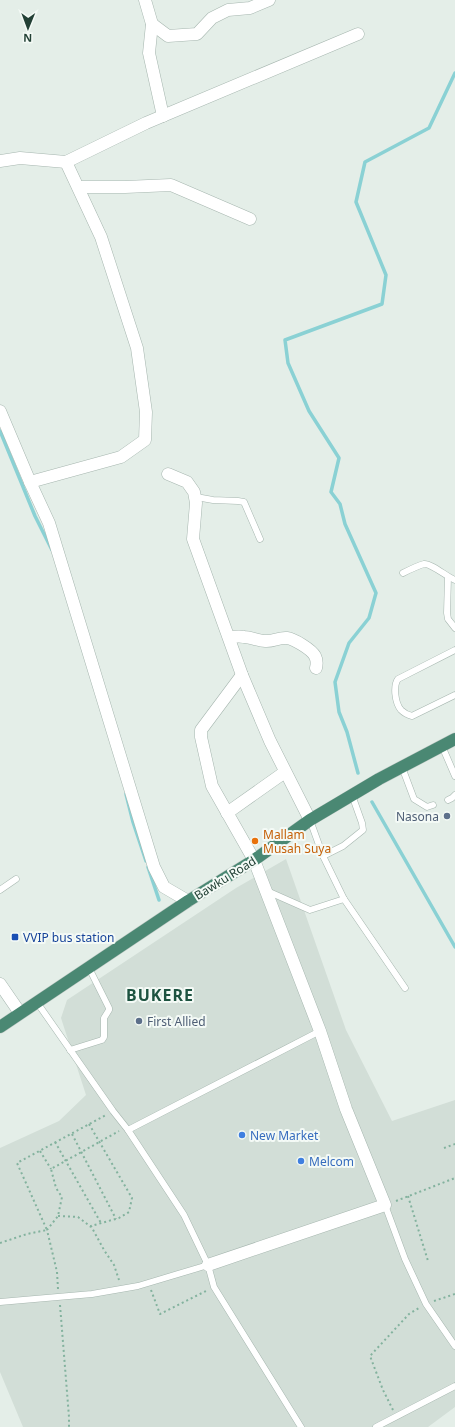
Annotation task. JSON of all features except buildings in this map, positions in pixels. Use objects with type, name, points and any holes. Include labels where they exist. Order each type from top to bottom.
[{"type":"highway","name":"Bawku Road","points":[[0,1027],[36,1001],[90,968],[188,901],[254,860],[310,820],[402,767],[455,739]]},
{"type":"street","points":[[145,0],[152,24],[149,53],[163,116]]},
{"type":"street","points":[[152,24],[168,36],[197,34],[212,18],[228,10],[250,8],[269,0]]},
{"type":"street","points":[[0,161],[20,158],[66,162],[163,116],[358,34]]},
{"type":"street","points":[[30,482],[120,457],[145,440],[146,412],[138,348],[101,237],[79,187],[66,162]]},
{"type":"street","points":[[79,187],[171,185],[250,218]]},
{"type":"street","points":[[0,411],[49,523],[154,867],[164,887],[188,901]]},
{"type":"street","points":[[168,474],[187,482],[194,492],[196,497],[193,539],[242,675],[270,741],[310,820]]},
{"type":"street","points":[[228,637],[245,637],[266,641],[289,638],[301,644],[315,656],[317,662],[316,668]]},
{"type":"street","points":[[208,1265],[386,1205],[342,1110],[320,1031],[254,860],[212,786],[200,737],[201,730],[242,675]]},
{"type":"street","points":[[227,813],[285,772]]},
{"type":"street","points":[[0,984],[20,1013]]},
{"type":"lane","points":[[196,497],[213,500],[244,502],[260,539]]},
{"type":"lane","points":[[403,573],[423,564],[429,564],[455,580]]},
{"type":"lane","points":[[448,577],[447,613],[448,619],[455,628]]},
{"type":"lane","points":[[455,650],[398,679],[395,685],[397,703],[400,709],[406,714],[412,716],[455,695]]},
{"type":"lane","points":[[442,746],[455,776]]},
{"type":"lane","points":[[402,767],[414,799],[427,807],[433,805]]},
{"type":"lane","points":[[323,856],[343,846],[363,830],[352,795]]},
{"type":"lane","points":[[448,800],[455,795]]},
{"type":"lane","points":[[310,820],[323,856],[344,899],[405,988]]},
{"type":"lane","points":[[0,890],[16,879]]},
{"type":"lane","points":[[266,890],[310,910],[344,899]]},
{"type":"lane","points":[[70,1050],[102,1040],[104,1038],[104,1018],[109,1008],[90,968]]},
{"type":"lane","points":[[36,1001],[113,1111],[127,1128],[184,1215],[208,1265],[214,1287],[301,1427]]},
{"type":"lane","points":[[127,1128],[320,1031]]},
{"type":"lane","points":[[386,1205],[405,1259],[426,1304],[455,1346]]},
{"type":"lane","points":[[0,1302],[92,1294],[148,1283],[208,1265]]},
{"type":"lane","points":[[376,1427],[455,1386]]},
{"type":"path","points":[[68,1427],[69,1417],[57,1272],[47,1230],[17,1163],[113,1111]]},
{"type":"path","points":[[89,1124],[132,1198],[129,1212],[116,1219],[91,1226],[92,1228]]},
{"type":"path","points":[[51,1169],[127,1128]]},
{"type":"path","points":[[72,1134],[116,1219]]},
{"type":"path","points":[[55,1142],[101,1222]]},
{"type":"path","points":[[444,1148],[455,1144]]},
{"type":"path","points":[[0,1243],[27,1234],[47,1230],[58,1216],[62,1197],[56,1188],[51,1169],[40,1151]]},
{"type":"path","points":[[386,1205],[455,1178]]},
{"type":"path","points":[[408,1196],[428,1261]]},
{"type":"path","points":[[58,1216],[78,1217],[92,1228],[114,1265],[120,1283]]},
{"type":"path","points":[[148,1283],[160,1314],[214,1287]]},
{"type":"path","points":[[396,1417],[383,1390],[370,1356],[410,1314],[426,1304],[455,1294]]},
{"type":"shaded area","name":"New Market","points":[[286,859],[346,1030],[392,1121],[455,1100],[455,1407],[428,1427],[23,1427],[0,1372],[0,1148],[59,1121],[86,1095],[61,1018],[67,1000],[236,888]]},
{"type":"waterway","points":[[358,773],[347,732],[339,712],[335,682],[349,643],[369,618],[376,593],[345,524],[340,504],[331,492],[339,458],[309,411],[288,363],[285,340],[382,304],[386,275],[356,202],[365,162],[429,128],[455,73]]},
{"type":"waterway","points":[[0,431],[35,516],[52,550]]},
{"type":"waterway","points":[[126,794],[133,822],[146,861]]},
{"type":"waterway","points":[[372,802],[455,947]]},
{"type":"waterway","points":[[148,867],[159,900]]},
{"type":"place","name":"Nasona","points":[[447,816]]},
{"type":"place","name":"Mallam Musah Suya","points":[[255,841]]},
{"type":"place","name":"VVIP bus station","points":[[15,937]]},
{"type":"place","name":"First Allied","points":[[139,1021]]},
{"type":"place","name":"New Market","points":[[242,1135]]},
{"type":"place","name":"Melcom","points":[[301,1161]]},
{"type":"district","name":"BUKERE","points":[[160,995]]}]
